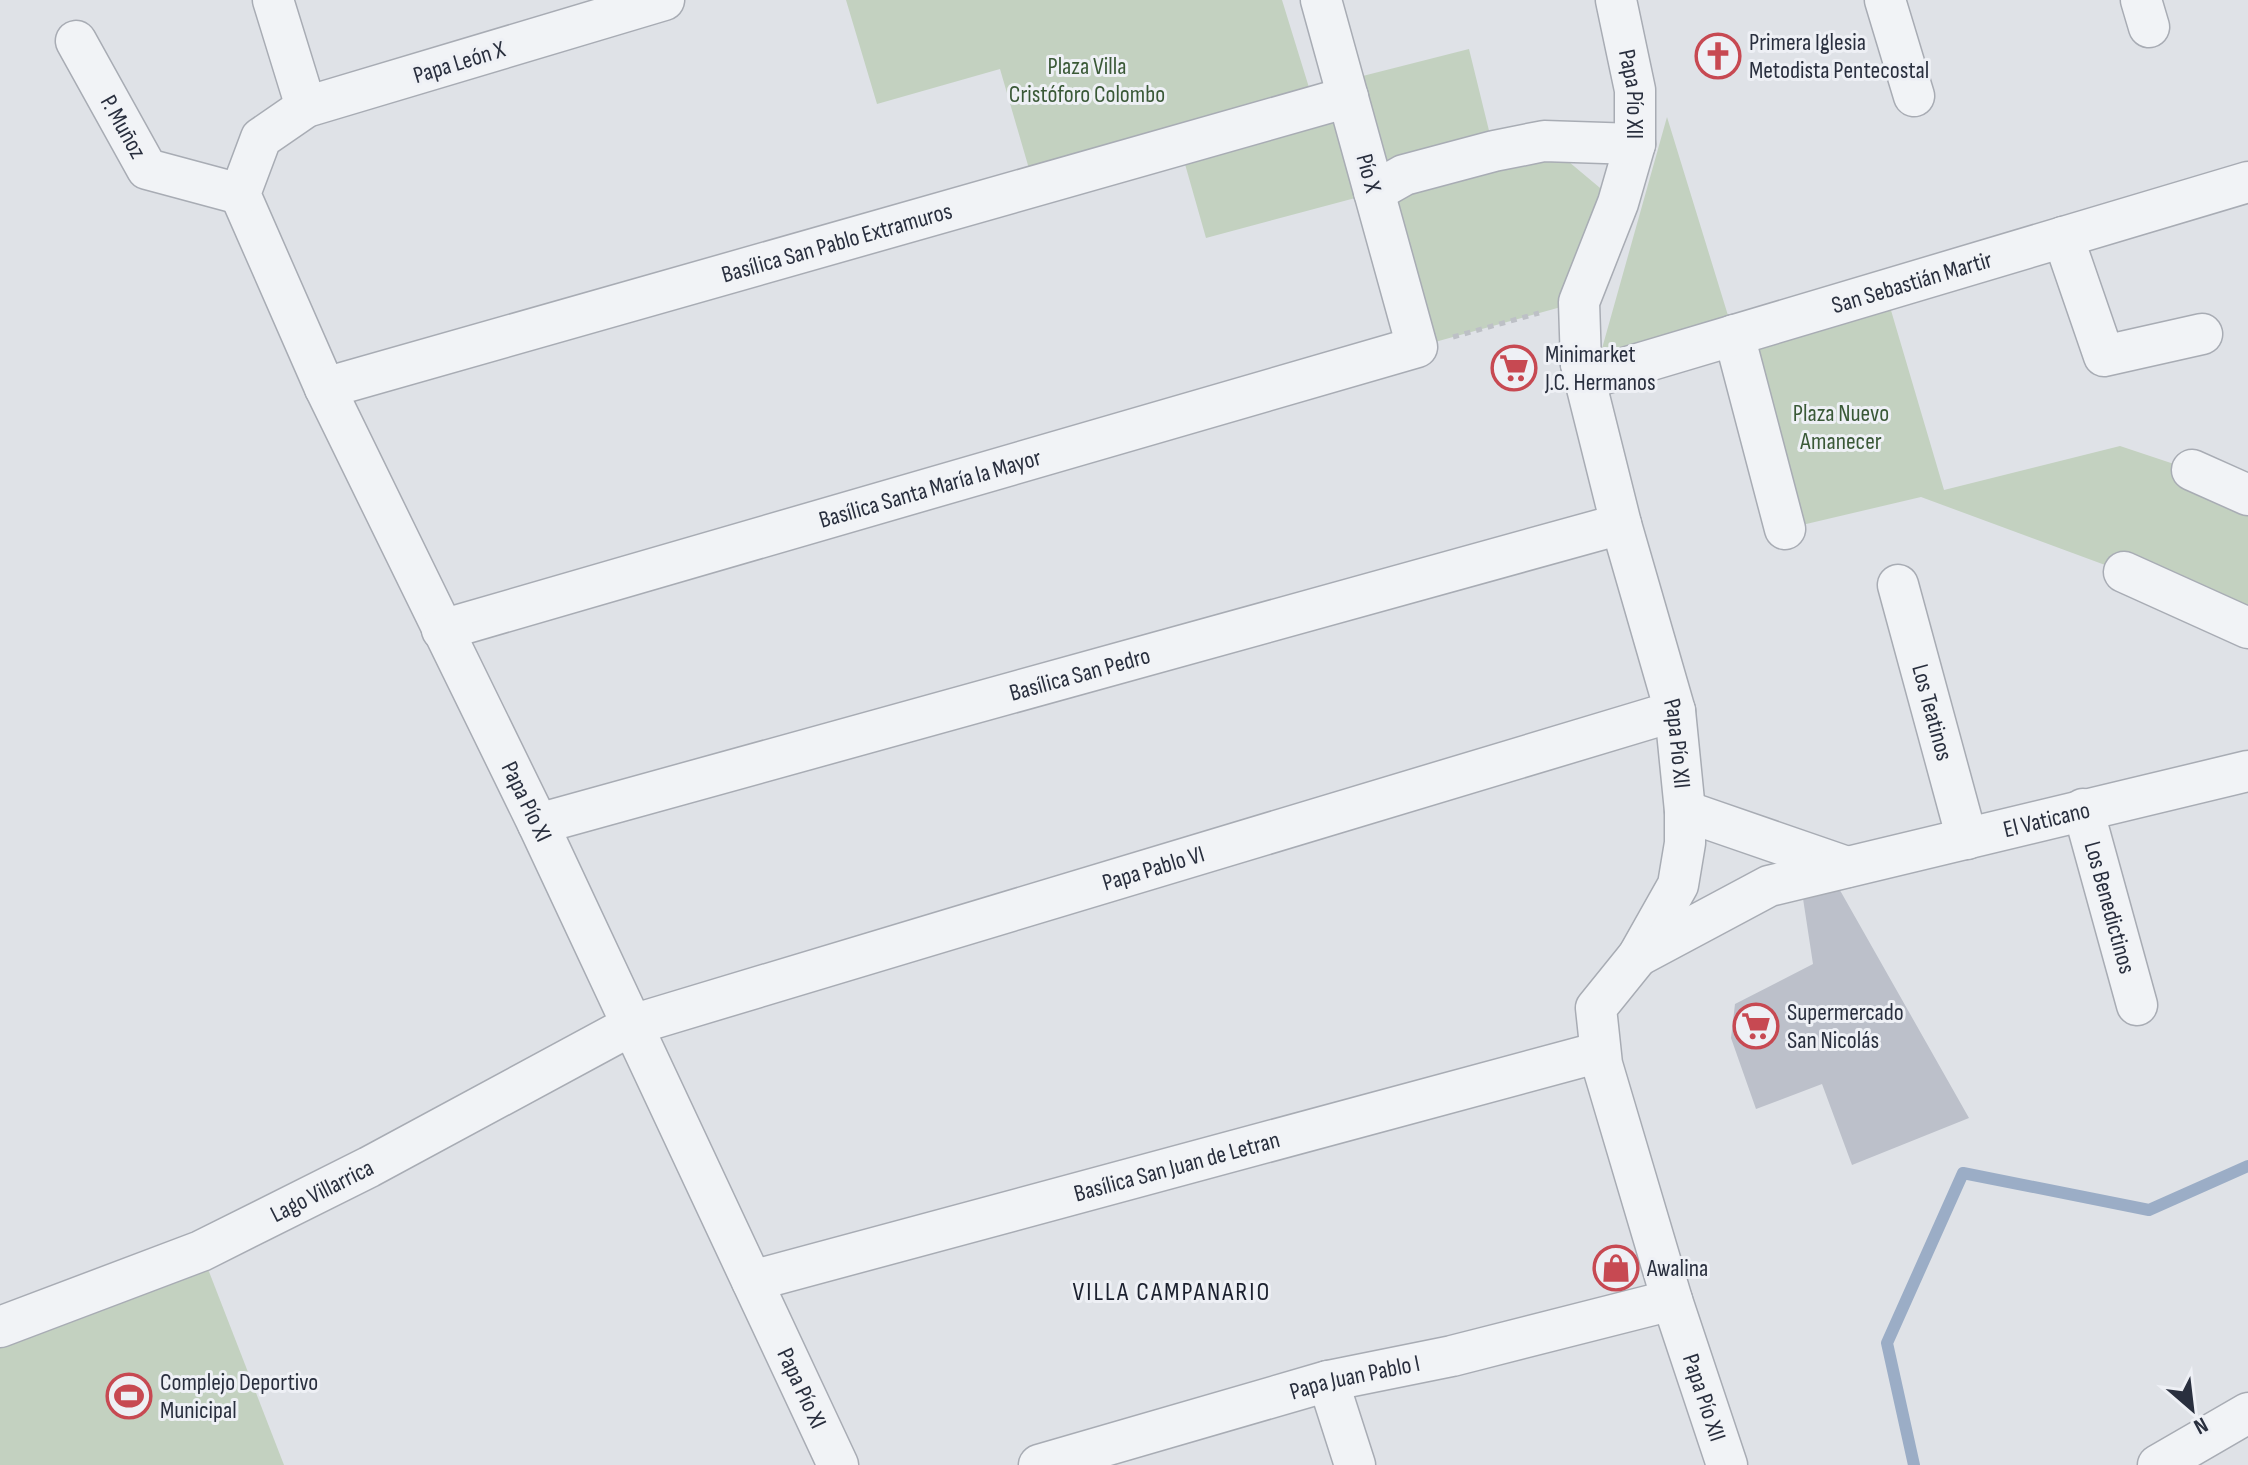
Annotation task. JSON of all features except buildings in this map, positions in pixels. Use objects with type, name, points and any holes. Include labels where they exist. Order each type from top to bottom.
[{"type":"street","points":[[273,0],[306,107]]},
{"type":"street","name":"Papa León X","points":[[240,194],[261,138],[306,107],[664,0]]},
{"type":"street","name":"Pío X","points":[[1321,0],[1417,347]]},
{"type":"street","name":"Papa Pío XII","points":[[1616,0],[1635,90],[1635,144],[1618,203],[1579,302],[1581,364],[1621,524],[1675,711],[1685,811],[1685,843],[1678,885],[1638,956],[1596,1008],[1600,1052],[1672,1300],[1727,1465]]},
{"type":"street","points":[[1885,0],[1914,96]]},
{"type":"street","name":"P. Muñoz","points":[[76,41],[147,169],[240,194]]},
{"type":"street","name":"Basílica San Pablo Extramuros","points":[[325,388],[1348,97]]},
{"type":"street","points":[[1374,192],[1404,175],[1544,141],[1635,144]]},
{"type":"street","name":"San Sebastián Martir","points":[[1581,364],[1594,377],[2248,182]]},
{"type":"street","name":"Papa Pío XI","points":[[240,194],[325,388],[538,824],[838,1465]]},
{"type":"street","points":[[2063,237],[2104,356],[2202,334]]},
{"type":"street","points":[[1734,335],[1785,529]]},
{"type":"street","name":"Basílica Santa María la Mayor","points":[[442,630],[1417,347]]},
{"type":"street","points":[[2192,470],[2248,495]]},
{"type":"street","name":"Basílica San Pedro","points":[[538,824],[1621,524]]},
{"type":"street","points":[[2124,572],[2248,628]]},
{"type":"street","name":"Los Teatinos","points":[[1898,585],[1967,839]]},
{"type":"street","name":"Papa Pablo VI","points":[[632,1025],[1675,711]]},
{"type":"street","name":"El Vaticano","points":[[1638,956],[1769,886],[2248,771]]},
{"type":"street","name":"Los Benedictinos","points":[[2083,809],[2137,1005]]},
{"type":"street","points":[[1685,811],[1847,867]]},
{"type":"street","name":"Lago Villarrica","points":[[0,1327],[201,1251],[369,1167],[632,1025]]},
{"type":"street","name":"Basílica San Juan de Letran","points":[[752,1281],[1600,1052]]},
{"type":"street","name":"Papa Juan Pablo I","points":[[1039,1465],[1114,1454],[1328,1381],[1452,1356],[1672,1300]]},
{"type":"street","points":[[1328,1381],[1355,1465]]},
{"type":"street","points":[[2158,1465],[2248,1413]]},
{"type":"path","points":[[1417,347],[1579,302]]},
{"type":"green space","name":"Plaza Villa Cristóforo Colombo","points":[[846,0],[1282,0],[1311,94],[1032,179],[1000,69],[877,104]]},
{"type":"green space","points":[[1469,49],[1494,151],[1544,141],[1618,203],[1579,302],[1417,347],[1374,193],[1206,238],[1179,143],[1343,81]]},
{"type":"green space","name":"Plaza Nuevo Amanecer","points":[[1667,117],[1734,335],[1885,290],[1944,490],[2120,446],[2192,470],[2248,495],[2248,628],[2124,572],[1921,497],[1785,529],[1734,336],[1594,377]]},
{"type":"green space","name":"Complejo Deportivo Municipal","points":[[201,1251],[284,1465],[0,1465],[0,1327]]},
{"type":"waterway","points":[[1914,1465],[1887,1343],[1963,1173],[2149,1210],[2248,1166]]},
{"type":"place","name":"Primera Iglesia Metodista Pentecostal","points":[[1718,56]]},
{"type":"place","name":"Minimarket J.C. Hermanos","points":[[1514,368]]},
{"type":"place","name":"Supermercado San Nicolás","points":[[1756,1026]]},
{"type":"place","name":"Awalina","points":[[1616,1268]]},
{"type":"place","name":"Complejo Deportivo Municipal","points":[[129,1396]]},
{"type":"district","name":"VILLA CAMPANARIO","points":[[1172,1291]]}]
